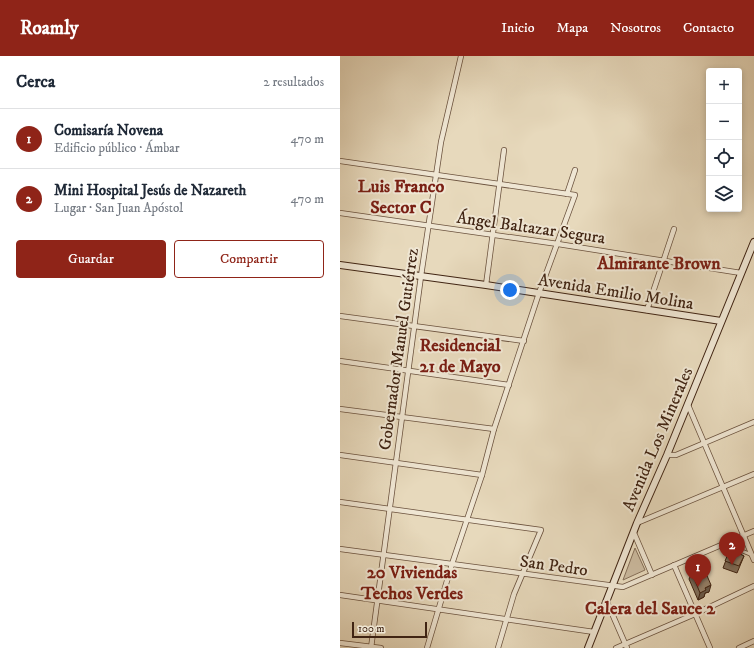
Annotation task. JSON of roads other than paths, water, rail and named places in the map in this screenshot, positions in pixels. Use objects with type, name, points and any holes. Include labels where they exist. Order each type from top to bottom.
[{"type":"main road","name":"Avenida Los Minerales","points":[[588,648],[637,524],[688,405],[754,242]]},
{"type":"main road","name":"Avenida Emilio Molina","points":[[340,265],[486,285],[721,321]]},
{"type":"street","name":"Gobernador Manuel Gutiérrez","points":[[371,647],[421,276],[441,142],[461,56]]},
{"type":"street","points":[[486,285],[504,150]]},
{"type":"street","points":[[340,162],[574,195],[558,244],[539,293],[494,430],[482,475],[452,564],[427,648]]},
{"type":"street","points":[[567,194],[575,170]]},
{"type":"street","name":"Ángel Baltazar Segura","points":[[340,213],[492,234],[741,273]]},
{"type":"street","points":[[647,310],[674,229]]},
{"type":"street","points":[[340,316],[524,341]]},
{"type":"street","points":[[340,361],[509,385]]},
{"type":"street","points":[[688,405],[754,560]]},
{"type":"street","points":[[340,408],[494,430]]},
{"type":"street","points":[[667,455],[676,455],[754,422]]},
{"type":"street","points":[[340,455],[482,475]]},
{"type":"street","points":[[637,524],[754,474]]},
{"type":"street","points":[[340,502],[541,530],[514,594],[498,648]]},
{"type":"street","name":"San Pedro","points":[[340,549],[623,587],[754,531]]},
{"type":"street","points":[[634,533],[652,575]]},
{"type":"street","points":[[674,565],[710,648]]},
{"type":"street","points":[[616,648],[626,646],[754,586]]},
{"type":"street","points":[[340,595],[594,632]]},
{"type":"street","points":[[607,602],[626,646]]},
{"type":"street","points":[[738,648],[754,641]]},
{"type":"street","points":[[340,643],[380,648]]},
{"type":"lane","points":[[724,543],[752,555]]},
{"type":"place","name":"Mini Hospital Jesús de Nazareth","points":[[732,565]]},
{"type":"place","name":"Comisaría Novena","points":[[698,587]]},
{"type":"district","name":"Luis Franco Sector C","points":[[401,196]]},
{"type":"district","name":"Almirante Brown","points":[[659,263]]},
{"type":"district","name":"Residencial 21 de Mayo","points":[[460,355]]},
{"type":"district","name":"20 Viviendas Techos Verdes","points":[[412,582]]},
{"type":"district","name":"Calera del Sauce 2","points":[[650,608]]}]
